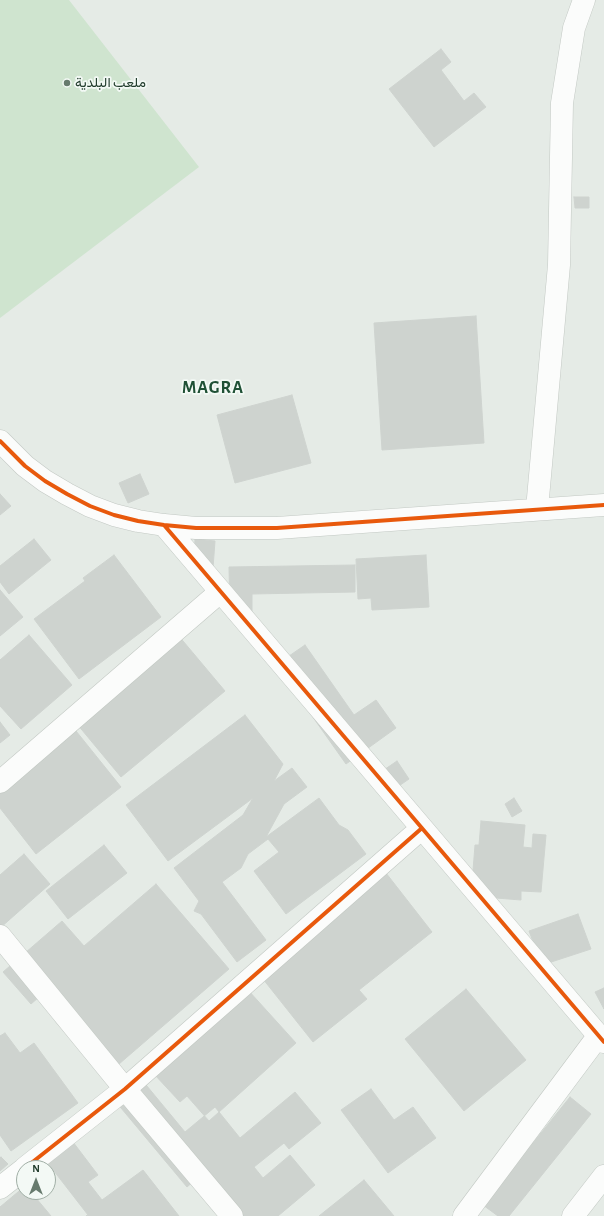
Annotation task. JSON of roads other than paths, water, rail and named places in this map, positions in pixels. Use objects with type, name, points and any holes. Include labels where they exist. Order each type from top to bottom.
[{"type":"street","points":[[537,509],[559,265],[562,103],[574,28],[584,0]]},
{"type":"street","points":[[0,441],[25,466],[67,494],[90,506],[114,515],[164,525],[196,528],[277,528],[604,505]]},
{"type":"street","points":[[164,525],[601,1038],[464,1216]]},
{"type":"street","points":[[0,782],[220,592]]},
{"type":"street","points":[[34,1160],[125,1089],[422,828]]},
{"type":"street","points":[[0,936],[125,1089],[232,1216]]},
{"type":"street","points":[[0,1188],[16,1175]]},
{"type":"street","points":[[573,1216],[604,1176]]},
{"type":"place","name":"ملعب البلدية","points":[[67,83]]},
{"type":"district","name":"MAGRA","points":[[213,388]]}]
